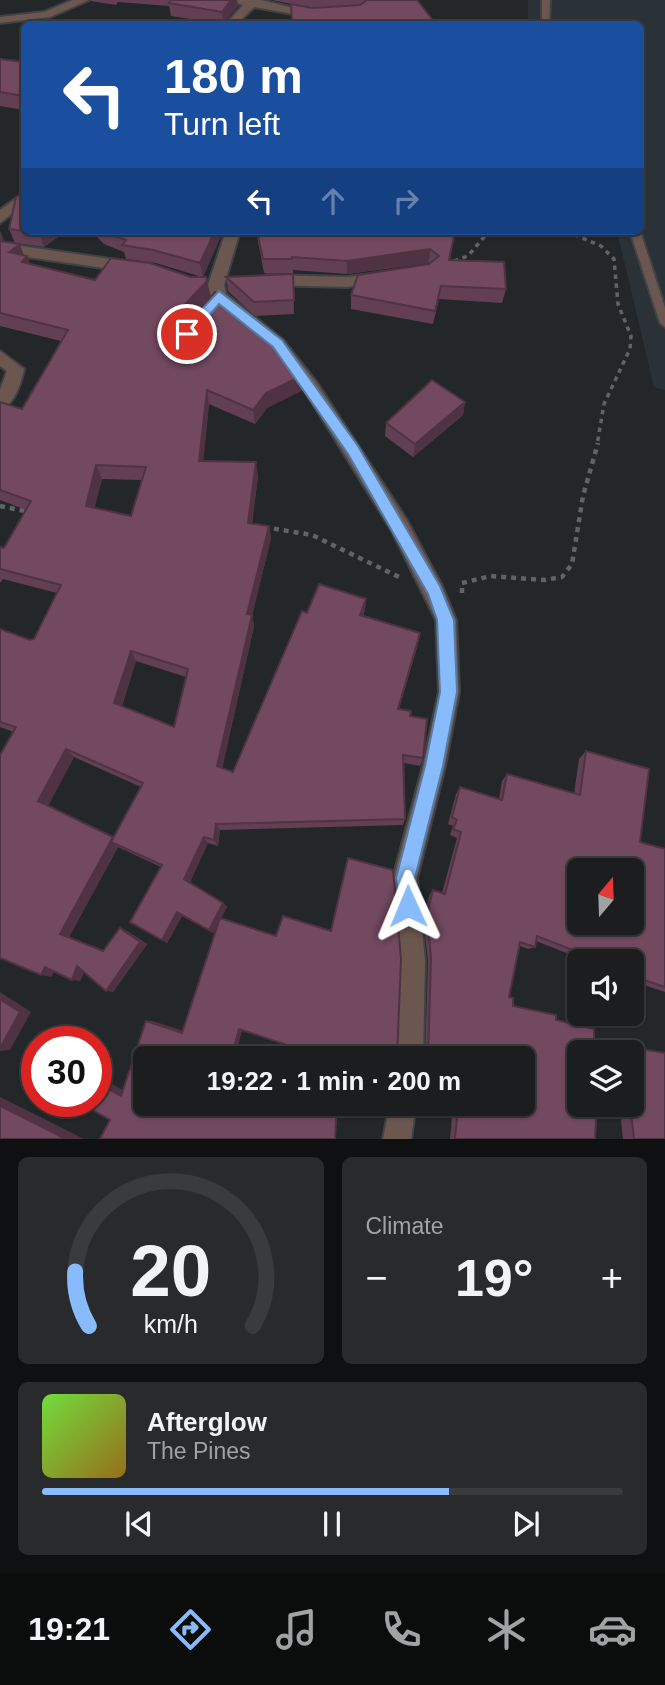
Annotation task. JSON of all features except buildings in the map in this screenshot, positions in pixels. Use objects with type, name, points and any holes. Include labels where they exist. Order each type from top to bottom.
[{"type":"street","points":[[0,20],[46,15],[83,0]]},
{"type":"street","points":[[232,0],[312,15],[334,15]]},
{"type":"street","points":[[237,21],[253,2]]},
{"type":"street","points":[[0,218],[21,200]]},
{"type":"street","points":[[212,292],[232,235]]},
{"type":"street","points":[[0,248],[142,269]]},
{"type":"street","points":[[212,292],[244,282],[306,279],[346,282],[392,277]]},
{"type":"street","points":[[212,292],[278,344],[311,387],[353,450],[427,578],[446,620],[449,692],[434,766],[405,878],[413,961],[410,1046]]},
{"type":"street","points":[[0,356],[16,369],[12,386],[0,402]]},
{"type":"street","points":[[397,1139],[400,1116]]},
{"type":"lane","points":[[546,0],[546,21]]},
{"type":"lane","points":[[636,235],[665,323]]},
{"type":"path","points":[[447,263],[468,256],[486,235]]},
{"type":"path","points":[[446,620],[462,593],[462,583],[491,576],[544,580],[562,577],[572,564],[583,496],[601,432],[604,404],[630,349],[631,336],[618,304],[614,259],[601,246],[575,235]]},
{"type":"path","points":[[0,506],[14,511],[41,512]]},
{"type":"path","points":[[253,526],[312,535],[397,577],[427,578]]},
{"type":"shaded area","points":[[528,0],[665,0],[665,390],[654,387],[618,235],[644,235],[644,21],[528,21]]},
{"type":"route","points":[[187,334],[219,296],[240,316],[278,344],[311,387],[353,450],[399,526],[435,592],[446,620],[449,692],[434,766],[405,878],[408,906]]}]
